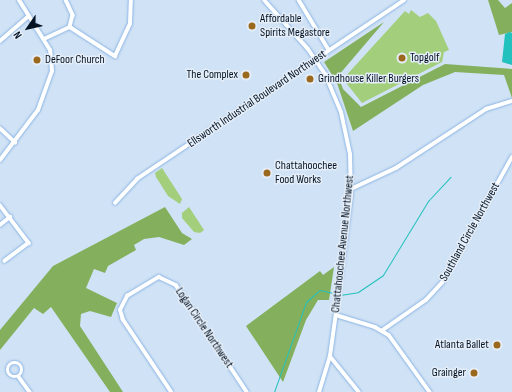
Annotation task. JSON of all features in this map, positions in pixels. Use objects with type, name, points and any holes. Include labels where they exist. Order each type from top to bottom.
[{"type":"street","points":[[0,160],[38,110],[50,83],[52,59],[44,39],[19,0]]},
{"type":"street","points":[[66,0],[73,15],[70,27]]},
{"type":"street","points":[[70,27],[110,56],[116,55],[121,47],[132,18],[131,0]]},
{"type":"street","name":"Chattahoochee Avenue Northwest","points":[[264,0],[316,59],[344,120],[350,154],[351,189],[338,300],[330,356],[319,392]]},
{"type":"street","points":[[299,0],[329,50]]},
{"type":"street","name":"Ellsworth Industrial Boulevard Northwest","points":[[115,203],[137,179],[404,0]]},
{"type":"street","points":[[0,42],[29,16]]},
{"type":"street","points":[[44,39],[70,27]]},
{"type":"street","points":[[351,189],[396,168],[486,109],[512,101]]},
{"type":"street","points":[[0,128],[15,142]]},
{"type":"street","name":"Southland Circle Northwest","points":[[383,330],[426,300],[442,283],[512,156]]},
{"type":"street","points":[[0,204],[29,243],[5,260]]},
{"type":"street","points":[[0,225],[10,217]]},
{"type":"street","name":"Logan Circle Northwest","points":[[170,392],[123,320],[120,310],[127,296],[159,277],[176,285],[247,392]]},
{"type":"street","points":[[336,315],[383,330],[395,341],[430,392]]},
{"type":"street","points":[[330,356],[359,392]]},
{"type":"street","points":[[19,377],[22,367],[12,364],[9,374],[19,377],[30,392]]},
{"type":"shaded area","points":[[488,0],[498,0],[505,8],[512,3],[512,32],[499,35]]},
{"type":"shaded area","name":"Topgolf","points":[[411,10],[420,17],[428,13],[436,21],[449,50],[444,52],[442,62],[362,103],[343,79],[405,11],[409,14]]},
{"type":"shaded area","points":[[384,22],[338,76],[343,89],[361,107],[445,64],[512,69],[512,98],[504,75],[455,72],[423,85],[353,131],[337,83],[324,62]]},
{"type":"shaded area","points":[[510,32],[512,33],[512,65],[502,62],[505,34]]},
{"type":"shaded area","points":[[162,168],[182,199],[180,204],[168,196],[156,177],[155,173]]},
{"type":"shaded area","points":[[165,207],[182,233],[192,239],[184,245],[159,237],[144,239],[134,245],[136,250],[108,266],[105,273],[94,269],[86,288],[117,303],[111,317],[90,311],[81,314],[80,326],[123,392],[110,392],[51,307],[43,314],[34,308],[0,350],[0,330],[53,266]]},
{"type":"shaded area","points":[[189,207],[204,230],[200,233],[194,232],[182,218],[182,213]]},
{"type":"shaded area","points":[[334,267],[329,300],[318,300],[306,320],[283,382],[246,326],[320,271],[323,275]]},
{"type":"waterway","points":[[340,295],[358,292],[383,275],[428,201],[450,177]]},
{"type":"waterway","points":[[274,392],[306,302],[320,290],[337,294]]},
{"type":"place","name":"Affordable Spirits Megastore","points":[[252,26]]},
{"type":"place","name":"Topgolf","points":[[402,58]]},
{"type":"place","name":"DeFoor Church","points":[[37,60]]},
{"type":"place","name":"The Complex","points":[[246,75]]},
{"type":"place","name":"Grindhouse Killer Burgers","points":[[310,79]]},
{"type":"place","name":"Chattahoochee Food Works","points":[[267,173]]},
{"type":"place","name":"Atlanta Ballet","points":[[497,345]]},
{"type":"place","name":"Grainger","points":[[474,373]]}]
